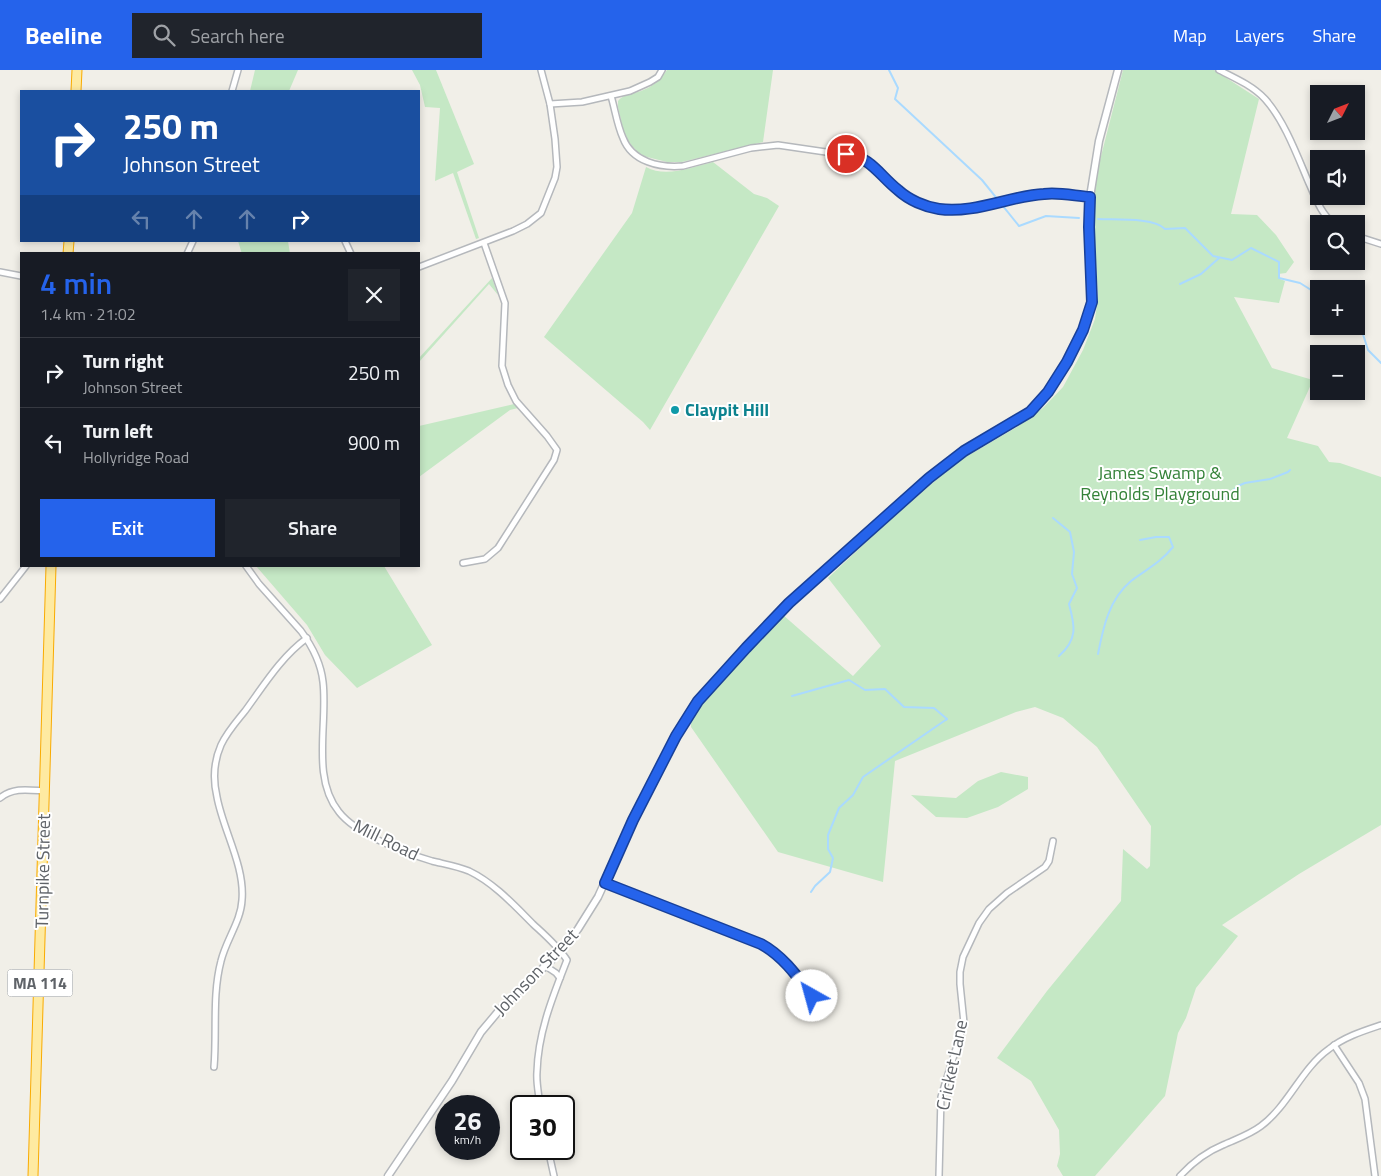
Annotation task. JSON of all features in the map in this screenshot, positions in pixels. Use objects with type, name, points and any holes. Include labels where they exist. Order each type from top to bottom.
[{"type":"highway","points":[[76,90],[77,70]]},
{"type":"highway","name":"Turnpike Street","points":[[33,1176],[51,567]]},
{"type":"street","points":[[232,90],[238,70]]},
{"type":"street","points":[[420,268],[484,244],[527,224],[541,213],[555,178],[557,167],[550,104],[541,70]]},
{"type":"street","points":[[550,104],[582,102],[630,91],[658,77],[662,70]]},
{"type":"street","name":"Johnson Street","points":[[388,1176],[452,1081],[481,1032],[502,1007],[544,965],[561,951],[578,929],[598,897],[633,820],[676,736],[698,701],[789,603],[929,478],[954,458],[1030,412],[1048,392],[1067,362],[1083,330],[1092,302],[1089,227],[1090,197],[1100,141],[1118,70]]},
{"type":"street","points":[[1219,70],[1254,90],[1272,108],[1322,210],[1326,215]]},
{"type":"street","points":[[611,96],[623,139],[635,155],[652,164],[683,166],[751,148],[778,145],[860,157],[874,166],[898,191],[925,206],[938,209],[960,209],[1044,194],[1090,197]]},
{"type":"street","points":[[1365,239],[1381,244]]},
{"type":"street","points":[[463,564],[485,559],[498,548],[554,460],[557,450],[516,401],[508,385],[502,366],[505,303],[484,244]]},
{"type":"street","points":[[0,272],[20,276]]},
{"type":"street","points":[[0,600],[25,567]]},
{"type":"street","name":"Mill Road","points":[[247,567],[255,580],[307,638],[318,662],[323,682],[325,778],[328,793],[338,812],[354,826],[395,847],[468,871],[480,877],[515,906],[561,951]]},
{"type":"street","points":[[214,1067],[217,987],[221,961],[240,912],[243,889],[216,797],[215,773],[217,759],[222,744],[235,724],[280,664],[307,638]]},
{"type":"street","points":[[0,798],[17,790],[44,791]]},
{"type":"street","name":"Cricket Lane","points":[[939,1176],[942,1097],[964,1023],[960,984],[963,957],[979,923],[989,909],[1007,893],[1046,867],[1052,841]]},
{"type":"street","points":[[605,883],[761,944],[770,949],[789,966],[812,996]]},
{"type":"street","points":[[539,1095],[536,1073],[541,1036],[567,960],[561,951]]},
{"type":"street","points":[[544,965],[560,978]]},
{"type":"street","points":[[1180,1176],[1208,1153],[1244,1137],[1269,1120],[1282,1106],[1310,1068],[1334,1045],[1344,1039],[1381,1025]]},
{"type":"street","points":[[1334,1045],[1359,1083],[1365,1099],[1375,1176]]},
{"type":"street","points":[[550,1160],[554,1176]]},
{"type":"green space","points":[[255,70],[298,70],[289,90],[250,90]]},
{"type":"green space","points":[[412,70],[436,70],[474,164],[457,172],[479,238],[476,239],[453,173],[435,181],[440,108],[425,107],[420,85]]},
{"type":"green space","points":[[667,70],[773,70],[763,142],[682,162],[667,162],[638,153],[629,142],[623,129],[618,101],[625,96],[652,85]]},
{"type":"green space","name":"James Swamp & Reynolds Playground","points":[[1123,70],[1214,70],[1259,99],[1231,214],[1257,215],[1276,235],[1294,262],[1286,273],[1278,274],[1280,279],[1285,281],[1279,303],[1234,297],[1272,368],[1310,379],[1310,387],[1287,438],[1318,446],[1329,462],[1340,463],[1381,477],[1381,825],[1299,874],[1222,925],[1238,936],[1196,988],[1186,1018],[1178,1033],[1165,1096],[1095,1176],[1063,1176],[1057,1166],[1060,1154],[1059,1130],[1031,1081],[997,1058],[1047,991],[1121,901],[1123,849],[1147,869],[1150,866],[1151,826],[1097,747],[1063,718],[1035,707],[1016,712],[895,761],[883,882],[778,852],[691,727],[691,716],[700,701],[783,615],[853,676],[881,646],[828,578],[880,529],[962,459],[1017,427],[1043,408],[1063,387],[1083,350],[1095,319],[1098,297],[1093,205],[1098,168]]},
{"type":"green space","points":[[713,162],[754,194],[767,198],[779,206],[650,430],[544,337],[632,213],[646,167],[662,172],[670,172]]},
{"type":"green space","points":[[238,242],[288,242],[290,252],[241,252]]},
{"type":"green space","points":[[492,278],[498,295],[489,284],[420,361],[420,357]]},
{"type":"green space","points":[[514,404],[518,408],[510,410],[420,476],[420,426]]},
{"type":"green space","points":[[257,567],[385,567],[432,645],[357,688],[325,655],[307,625]]},
{"type":"green space","points":[[1001,772],[1028,777],[1028,789],[998,807],[967,818],[936,817],[911,795],[956,798],[978,781]]},
{"type":"waterway","points":[[889,70],[898,88],[895,99],[982,180],[1019,226],[1046,216],[1079,218]]},
{"type":"waterway","points":[[1098,219],[1143,221],[1160,225],[1165,229],[1185,228],[1213,256],[1232,260],[1251,248],[1279,262],[1279,278],[1300,283],[1310,289]]},
{"type":"waterway","points":[[1180,284],[1201,274],[1219,258]]},
{"type":"waterway","points":[[1363,335],[1368,350],[1381,363]]},
{"type":"waterway","points":[[1224,499],[1238,486],[1270,479],[1290,470]]},
{"type":"waterway","points":[[1053,518],[1070,532],[1074,552],[1072,574],[1077,588],[1069,604],[1073,619],[1072,638],[1059,656]]},
{"type":"waterway","points":[[1098,654],[1108,614],[1117,596],[1123,588],[1158,562],[1173,547],[1169,537],[1140,540]]},
{"type":"waterway","points":[[792,696],[849,680],[865,690],[885,689],[904,707],[934,708],[947,719]]},
{"type":"waterway","points":[[811,892],[830,872],[833,858],[828,849],[828,835],[839,808],[853,795],[863,777],[946,720]]},
{"type":"place","name":"Claypit Hill","points":[[675,410]]},
{"type":"route","points":[[812,996],[789,966],[770,949],[761,944],[605,883],[660,766],[698,701],[789,603],[929,478],[964,451],[1030,412],[1048,392],[1067,362],[1083,330],[1092,302],[1089,227],[1090,197],[1044,194],[977,207],[938,209],[925,206],[904,196],[874,166],[860,157],[846,154]]}]
